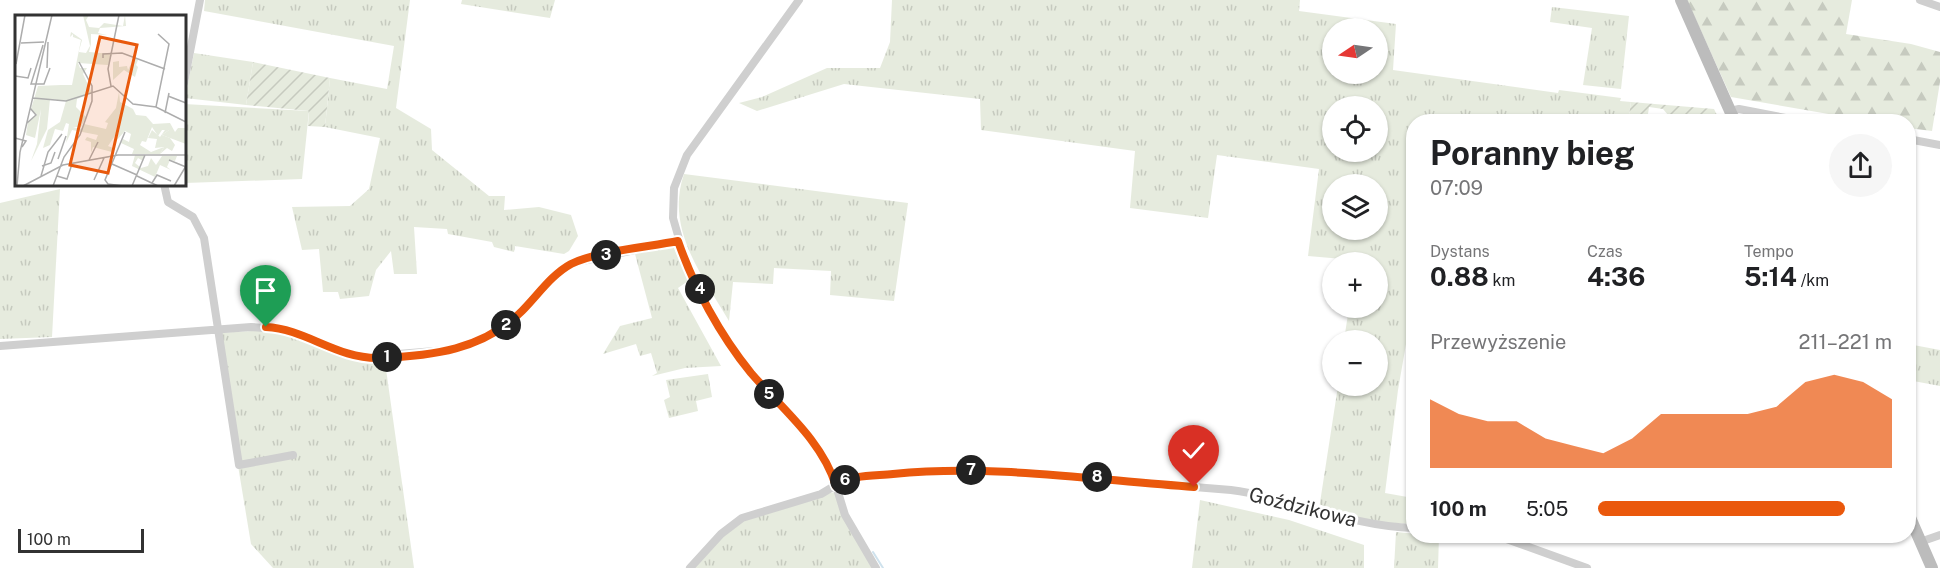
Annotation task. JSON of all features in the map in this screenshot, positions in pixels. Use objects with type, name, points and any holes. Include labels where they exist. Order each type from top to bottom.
[{"type":"street","points":[[186,73],[200,0]]},
{"type":"street","points":[[799,0],[693,147],[676,181],[673,212],[678,241],[721,331],[749,370],[821,453],[836,486],[844,515],[876,568]]},
{"type":"street","points":[[1681,0],[1732,114]]},
{"type":"street","points":[[1920,0],[1940,7]]},
{"type":"street","points":[[1735,114],[1739,109],[1765,114]]},
{"type":"street","points":[[1916,140],[1940,145]]},
{"type":"street","points":[[164,186],[168,202],[194,217],[203,234],[240,465],[293,455]]},
{"type":"street","points":[[0,346],[251,327],[284,329],[338,351],[362,357],[453,350],[476,343],[505,327],[557,274],[573,263],[678,241]]},
{"type":"street","name":"Goździkowa","points":[[690,568],[722,534],[742,518],[821,494],[850,478],[935,470],[1041,473],[1244,492],[1351,521],[1406,527]]},
{"type":"street","points":[[1916,532],[1932,568]]},
{"type":"street","points":[[1920,542],[1940,534]]},
{"type":"street","points":[[1517,543],[1587,568]]},
{"type":"green space","points":[[205,0],[410,0],[396,108],[431,129],[432,150],[489,196],[505,196],[504,210],[539,207],[571,215],[578,236],[569,251],[564,254],[515,246],[514,252],[494,247],[492,242],[448,234],[447,229],[414,227],[417,274],[394,274],[391,251],[376,270],[369,296],[340,299],[338,292],[323,292],[319,249],[302,250],[292,207],[350,206],[369,189],[380,138],[325,127],[330,78],[387,89],[394,46],[204,11]]},
{"type":"green space","points":[[462,0],[555,0],[550,18],[461,4]]},
{"type":"green space","points":[[892,0],[1300,0],[1299,11],[1351,18],[1322,18],[1322,84],[1388,84],[1388,23],[1396,24],[1393,70],[1558,93],[1559,90],[1621,98],[1620,101],[1631,102],[1629,114],[1406,114],[1406,344],[1385,493],[1406,497],[1406,524],[1385,523],[1319,509],[1336,396],[1388,396],[1388,330],[1346,330],[1347,318],[1388,318],[1388,252],[1322,252],[1322,257],[1308,256],[1319,169],[1217,155],[1208,218],[1130,208],[1135,151],[981,130],[980,99],[844,84],[757,111],[739,103],[762,97],[827,68],[880,68],[890,42]]},
{"type":"green space","points":[[1687,0],[1852,0],[1846,34],[1911,44],[1940,52],[1940,82],[1932,131],[1916,129],[1916,114],[1829,114],[1731,97]]},
{"type":"green space","points":[[1552,7],[1629,16],[1621,89],[1583,85],[1592,28],[1550,22]]},
{"type":"green space","points":[[194,53],[253,62],[246,105],[186,98]]},
{"type":"green space","points":[[253,62],[330,78],[325,127],[308,126],[309,111],[246,105]]},
{"type":"green space","points":[[1631,102],[1714,109],[1716,114],[1667,114],[1663,109],[1649,107],[1648,114],[1629,114]]},
{"type":"green space","points":[[186,104],[309,111],[302,179],[186,183]]},
{"type":"green space","points":[[684,174],[908,203],[894,301],[830,295],[831,271],[774,268],[773,284],[733,282],[729,321],[698,269],[683,233],[679,214],[679,194]]},
{"type":"green space","points":[[60,189],[52,337],[0,339],[0,203]]},
{"type":"green space","points":[[668,247],[674,248],[688,281],[678,288],[721,366],[685,368],[652,376],[657,373],[651,353],[640,356],[636,344],[603,354],[620,326],[652,318],[635,254]]},
{"type":"green space","points":[[268,330],[296,335],[341,356],[385,362],[414,568],[273,568],[251,544],[216,333]]},
{"type":"green space","points":[[1916,346],[1940,350],[1940,386],[1916,382]]},
{"type":"green space","points":[[708,374],[712,397],[696,401],[698,411],[669,418],[664,400],[670,397],[666,380]]},
{"type":"green space","points":[[835,492],[877,568],[690,568],[734,523],[795,500]]},
{"type":"green space","points":[[1200,500],[1289,520],[1364,545],[1364,568],[1192,568]]},
{"type":"green space","points":[[1396,532],[1406,533],[1406,543],[1439,543],[1438,568],[1394,568]]},
{"type":"waterway","points":[[873,552],[883,568]]},
{"type":"route","points":[[266,327],[295,332],[338,351],[362,357],[389,357],[459,349],[482,340],[505,327],[557,274],[573,263],[586,258],[678,241],[721,331],[749,370],[821,453],[836,486],[846,479],[861,477],[935,470],[984,470],[1069,475],[1194,487]]}]
